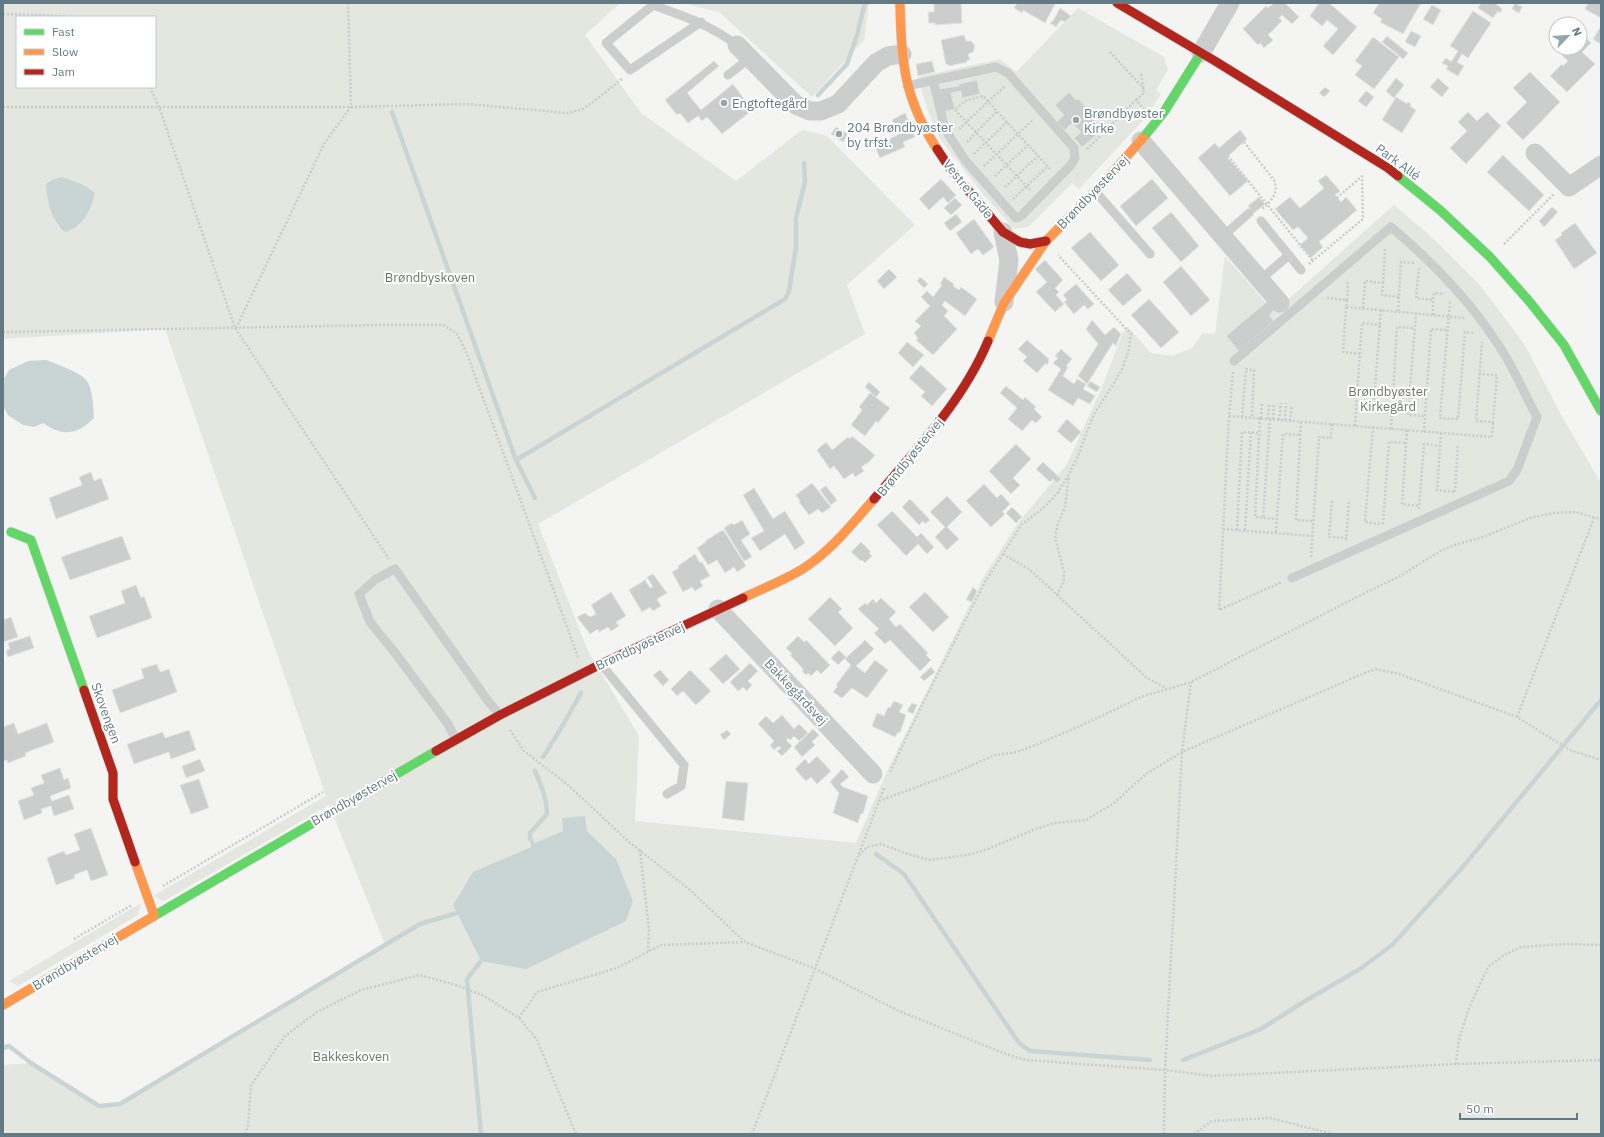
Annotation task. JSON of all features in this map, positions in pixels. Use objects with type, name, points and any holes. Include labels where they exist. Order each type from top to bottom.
[{"type":"street","name":"Vestre Gade","points":[[900,3],[902,54],[907,86],[917,114],[927,134],[951,170],[1003,232],[1020,242],[1030,244],[1046,241]]},
{"type":"street","name":"Park Allé","points":[[1117,3],[1201,52],[1388,168],[1440,210],[1490,257],[1529,301],[1564,345],[1601,411]]},
{"type":"street","name":"Brøndbyøstervej","points":[[3,1003],[399,771],[500,715],[601,664],[802,569],[845,532],[927,438],[954,401],[982,356],[1004,303],[1046,241],[1095,191],[1159,119],[1230,3]]},
{"type":"street","points":[[743,52],[796,105],[810,111],[821,111],[838,104],[876,63],[888,56],[902,54]]},
{"type":"street","points":[[1141,141],[1284,309]]},
{"type":"street","points":[[1535,153],[1569,187],[1601,164]]},
{"type":"street","name":"Vestre Gade","points":[[1003,232],[1008,260],[1004,303]]},
{"type":"street","name":"Skovengen","points":[[11,532],[30,540],[113,773],[113,799],[154,915]]},
{"type":"street","name":"Bakkegårdsvej","points":[[718,609],[882,779]]},
{"type":"lane","points":[[701,22],[630,70],[606,43],[652,5],[701,22],[721,33],[743,52],[728,75]]},
{"type":"lane","points":[[907,86],[933,80],[996,67],[1008,73],[1074,148],[1075,158],[1070,166],[1021,216],[1016,218],[967,161],[945,129],[933,80]]},
{"type":"lane","points":[[1095,191],[1150,254]]},
{"type":"lane","points":[[1222,237],[1249,213]]},
{"type":"lane","points":[[1260,221],[1301,270]]},
{"type":"lane","points":[[1234,361],[1284,309],[1310,296],[1391,227],[1434,266],[1472,308],[1506,358],[1537,417],[1517,470],[1509,481],[1292,578]]},
{"type":"lane","points":[[1260,280],[1289,255]]},
{"type":"lane","points":[[456,740],[448,724],[396,654],[370,622],[359,594],[376,579],[395,569],[488,701],[500,715]]},
{"type":"lane","points":[[601,664],[684,765],[681,786],[668,794]]},
{"type":"path","points":[[235,328],[325,142],[351,107],[348,3]]},
{"type":"path","points":[[3,14],[45,14],[60,16]]},
{"type":"path","points":[[1110,52],[1144,89]]},
{"type":"path","points":[[3,107],[351,107],[467,104],[566,113],[583,109],[617,84],[630,70]]},
{"type":"path","points":[[1075,158],[1088,148],[1144,93],[1141,72]]},
{"type":"path","points":[[950,137],[1013,79]]},
{"type":"path","points":[[150,88],[160,107],[235,328],[395,569]]},
{"type":"path","points":[[943,120],[965,101],[983,96],[1058,178]]},
{"type":"path","points":[[1136,100],[1146,110]]},
{"type":"path","points":[[956,110],[1038,198]]},
{"type":"path","points":[[959,150],[997,112]]},
{"type":"path","points":[[977,173],[1042,112]]},
{"type":"path","points":[[967,161],[1007,122]]},
{"type":"path","points":[[1244,142],[1274,180],[1276,192],[1273,199],[1261,210]]},
{"type":"path","points":[[986,184],[1028,145]]},
{"type":"path","points":[[996,196],[1016,175],[1038,156]]},
{"type":"path","points":[[1228,156],[1313,261]]},
{"type":"path","points":[[1337,198],[1362,177],[1373,159]]},
{"type":"path","points":[[1006,207],[1048,166]]},
{"type":"path","points":[[1301,270],[1363,219],[1362,177]]},
{"type":"path","points":[[1490,257],[1556,193],[1569,187]]},
{"type":"path","points":[[1386,231],[1382,295],[1399,297]]},
{"type":"path","points":[[752,1134],[878,801],[882,779],[985,582],[1022,524],[1040,511],[1056,494],[1069,474],[1094,416],[1114,384],[1128,353],[1131,334],[1046,241]]},
{"type":"path","points":[[1398,311],[1401,262],[1420,263],[1416,298],[1433,300]]},
{"type":"path","points":[[1363,308],[1365,281],[1383,283]]},
{"type":"path","points":[[1433,315],[1434,293],[1451,294],[1440,418],[1458,419],[1465,332],[1477,333]]},
{"type":"path","points":[[1310,296],[1347,300],[1343,352],[1360,354]]},
{"type":"path","points":[[1346,307],[1449,316]]},
{"type":"path","points":[[1381,310],[1373,412],[1392,413]]},
{"type":"path","points":[[1416,313],[1408,414],[1425,416]]},
{"type":"path","points":[[1355,426],[1362,323],[1380,325]]},
{"type":"path","points":[[3,332],[443,325],[457,334],[470,361],[583,673]]},
{"type":"path","points":[[1391,429],[1398,326],[1415,328]]},
{"type":"path","points":[[1424,432],[1431,329],[1448,330]]},
{"type":"path","points":[[1482,340],[1476,421],[1493,422]]},
{"type":"path","points":[[1234,361],[1229,416],[1219,610],[1292,578]]},
{"type":"path","points":[[1242,417],[1246,369],[1254,370],[1252,417]]},
{"type":"path","points":[[1229,416],[1492,437],[1497,375],[1479,374]]},
{"type":"path","points":[[1262,402],[1255,517],[1277,519]]},
{"type":"path","points":[[1263,518],[1270,419],[1269,403]]},
{"type":"path","points":[[1270,419],[1274,403]]},
{"type":"path","points":[[1279,420],[1281,403]]},
{"type":"path","points":[[1285,420],[1286,403]]},
{"type":"path","points":[[1290,421],[1292,405]]},
{"type":"path","points":[[1301,422],[1296,520],[1313,521]]},
{"type":"path","points":[[1310,570],[1319,437],[1331,438],[1332,424]]},
{"type":"path","points":[[1373,427],[1366,522],[1383,524]]},
{"type":"path","points":[[1407,430],[1402,504],[1419,506]]},
{"type":"path","points":[[1237,530],[1242,432],[1259,433]]},
{"type":"path","points":[[1245,530],[1251,433]]},
{"type":"path","points":[[1441,433],[1437,490],[1455,492]]},
{"type":"path","points":[[1276,532],[1283,434],[1300,435]]},
{"type":"path","points":[[1382,538],[1389,442],[1406,443]]},
{"type":"path","points":[[1418,522],[1424,444],[1440,446]]},
{"type":"path","points":[[1454,505],[1458,444]]},
{"type":"path","points":[[1057,595],[1064,581],[1064,576],[1056,537],[1058,523],[1065,508],[1069,474]]},
{"type":"path","points":[[1332,501],[1329,536],[1347,538]]},
{"type":"path","points":[[1346,554],[1349,502]]},
{"type":"path","points":[[878,801],[952,774],[995,755],[1017,752],[1038,744],[1089,722],[1140,697],[1191,682],[1400,576],[1442,550],[1483,537],[1530,518],[1552,513],[1575,512],[1601,519]]},
{"type":"path","points":[[1517,717],[1594,518]]},
{"type":"path","points":[[1223,529],[1312,536]]},
{"type":"path","points":[[1003,554],[1029,569],[1147,678],[1167,688]]},
{"type":"path","points":[[857,857],[867,847],[882,844],[929,860],[967,855],[988,849],[1054,823],[1086,820],[1114,803],[1146,774],[1182,752],[1376,669],[1399,674],[1517,717],[1570,750],[1601,760]]},
{"type":"path","points":[[1164,1134],[1165,1070],[1182,752],[1191,682]]},
{"type":"path","points":[[500,715],[524,751],[568,785],[640,850],[690,890],[746,942],[814,968],[899,1011],[1006,1054],[1026,1060],[1165,1070],[1212,1076],[1456,1064],[1601,1060]]},
{"type":"path","points":[[640,850],[649,930],[648,952]]},
{"type":"path","points":[[519,1018],[537,992],[617,968],[661,945],[746,942]]},
{"type":"path","points":[[1456,1064],[1459,1039],[1468,1008],[1488,967],[1504,955],[1521,947],[1563,944],[1601,945]]},
{"type":"path","points":[[245,1134],[248,1126],[252,1085],[285,1036],[317,1012],[361,990],[420,975],[462,987],[484,996],[519,1018],[537,1040],[576,1134]]},
{"type":"path","points":[[1194,1134],[1212,1121],[1270,1118],[1333,1134]]},
{"type":"green space","name":"Brøndbyskoven","points":[[3,3],[620,3],[585,35],[641,113],[736,181],[802,130],[827,136],[915,225],[847,285],[865,334],[538,524],[588,651],[639,736],[635,821],[856,843],[887,771],[983,578],[1018,523],[1067,464],[1102,387],[1123,332],[1128,327],[1151,353],[1172,356],[1192,348],[1203,333],[1215,334],[1225,256],[1274,312],[1394,205],[1435,240],[1479,284],[1525,345],[1560,413],[1601,483],[1601,1134],[5,1134],[3,1122],[3,1065],[31,1063],[99,1106],[120,1104],[385,944],[329,805],[164,901],[153,896],[326,796],[165,329],[3,339]],"holes":[[[70,179],[79,183],[82,219],[79,226],[59,227],[55,221],[47,196]],[[563,831],[587,831],[616,859],[633,901],[626,921],[481,961],[453,905],[473,872],[531,847]]]},
{"type":"green space","points":[[682,3],[869,3],[864,40],[812,97],[719,12]]},
{"type":"green space","points":[[1078,8],[1164,57],[1168,70],[1156,90],[1161,94],[1147,116],[1079,189],[1072,183],[1028,227],[1014,229],[984,195],[940,139],[927,109],[918,77],[1000,59],[1016,72]]},
{"type":"green space","points":[[141,903],[138,915],[18,986],[9,981]]},
{"type":"shaded area","points":[[61,177],[79,183],[95,193],[91,206],[85,217],[77,226],[65,232],[53,216],[47,197],[46,184]]},
{"type":"shaded area","points":[[46,360],[79,374],[89,384],[94,418],[88,424],[76,431],[57,431],[43,423],[34,427],[23,425],[8,415],[3,406],[3,381],[9,370],[28,361]]},
{"type":"shaded area","points":[[585,816],[587,831],[616,859],[633,901],[626,921],[526,969],[481,961],[453,905],[473,872],[531,847],[530,839],[532,838],[535,843],[563,831],[562,818]]},
{"type":"building","points":[[934,3],[961,3],[962,23],[935,25],[935,23],[929,23],[928,12],[934,12]]},
{"type":"building","points":[[1017,3],[1055,4],[1045,23],[1023,10],[1022,13],[1014,8]]},
{"type":"building","points":[[1274,3],[1285,3],[1299,17],[1292,24],[1282,15],[1279,18],[1282,21],[1268,35],[1273,40],[1264,48],[1260,43],[1258,45],[1243,29],[1266,6],[1268,8]]},
{"type":"building","points":[[1319,3],[1329,3],[1357,27],[1333,55],[1323,46],[1338,29],[1327,20],[1322,26],[1310,16]]},
{"type":"building","points":[[1379,3],[1421,3],[1403,34],[1380,22],[1382,19],[1373,13]]},
{"type":"building","points":[[1481,3],[1495,3],[1502,9],[1500,13],[1498,11],[1493,18],[1478,8]]},
{"type":"building","points":[[1515,3],[1522,7],[1519,13],[1512,9]]},
{"type":"building","points":[[1588,3],[1601,3],[1601,18],[1585,9]]},
{"type":"building","points":[[1432,5],[1441,10],[1433,25],[1423,19]]},
{"type":"building","points":[[1060,8],[1071,16],[1065,22],[1061,20],[1056,27],[1050,23],[1053,21]]},
{"type":"building","points":[[1473,11],[1491,23],[1468,58],[1462,54],[1457,62],[1464,66],[1458,76],[1446,69],[1448,66],[1442,63],[1446,58],[1451,62],[1458,51],[1450,46]]},
{"type":"building","points":[[1601,26],[1601,44],[1593,39]]},
{"type":"building","points":[[1411,31],[1421,36],[1415,47],[1405,42]]},
{"type":"building","points":[[964,35],[966,41],[971,41],[975,46],[973,52],[968,54],[970,60],[949,66],[948,64],[946,65],[941,40]]},
{"type":"building","points":[[1387,36],[1408,53],[1403,59],[1382,42]]},
{"type":"building","points":[[1373,37],[1399,57],[1374,89],[1355,75],[1362,66],[1355,61]]},
{"type":"building","points":[[1563,56],[1586,56],[1595,64],[1567,92],[1550,76],[1562,64],[1563,66],[1568,61]]},
{"type":"building","points":[[714,61],[719,66],[687,93],[701,110],[733,84],[751,111],[722,134],[707,117],[702,121],[698,116],[688,123],[680,113],[677,115],[665,100]]},
{"type":"building","points":[[932,61],[935,72],[918,76],[916,64]]},
{"type":"building","points":[[1530,72],[1560,102],[1523,140],[1506,123],[1527,102],[1513,88]]},
{"type":"building","points":[[1396,78],[1404,85],[1394,98],[1386,91]]},
{"type":"building","points":[[1438,78],[1449,88],[1442,97],[1430,87]]},
{"type":"building","points":[[977,80],[980,94],[962,98],[961,91],[951,93],[955,109],[944,112],[939,89],[959,86],[959,84]]},
{"type":"building","points":[[1325,87],[1330,91],[1324,97],[1319,93]]},
{"type":"building","points":[[1366,91],[1374,97],[1366,107],[1358,101]]},
{"type":"building","name":"Brøndbyøster Kirke","points":[[1069,92],[1095,117],[1093,119],[1103,130],[1082,147],[1074,138],[1081,132],[1072,123],[1065,130],[1057,122],[1064,115],[1055,105]]},
{"type":"building","points":[[1396,97],[1407,104],[1408,102],[1411,104],[1410,106],[1416,110],[1402,133],[1382,120]]},
{"type":"building","points":[[1468,112],[1477,121],[1487,112],[1501,126],[1466,164],[1450,148],[1467,131],[1458,122]]},
{"type":"building","points":[[905,113],[915,137],[903,142],[905,147],[880,158],[875,147],[899,134],[892,120]]},
{"type":"building","name":"204 Brøndbyøster by trfst.","points":[[836,127],[848,134],[843,142],[831,134]]},
{"type":"building","points":[[1240,130],[1247,139],[1227,157],[1248,181],[1230,196],[1198,158],[1215,143],[1219,148]]},
{"type":"building","points":[[1503,155],[1544,195],[1529,211],[1487,172]]},
{"type":"building","points":[[1326,175],[1340,191],[1335,195],[1341,202],[1346,197],[1357,210],[1319,242],[1323,247],[1311,258],[1300,245],[1308,238],[1298,227],[1293,230],[1275,209],[1290,197],[1300,208],[1324,188],[1318,181]]},
{"type":"building","points":[[941,179],[956,195],[948,203],[943,197],[929,210],[919,199]]},
{"type":"building","points":[[1152,179],[1168,198],[1136,226],[1120,206]]},
{"type":"building","points":[[1259,197],[1265,204],[1254,213],[1248,206]]},
{"type":"building","points":[[955,198],[962,205],[951,215],[944,208]]},
{"type":"building","points":[[1552,207],[1558,212],[1544,227],[1539,221]]},
{"type":"building","points":[[1171,212],[1199,246],[1181,262],[1152,228]]},
{"type":"building","points":[[956,214],[962,222],[950,231],[944,223]]},
{"type":"building","points":[[974,219],[994,247],[983,255],[978,249],[971,254],[956,233]]},
{"type":"building","points":[[1575,223],[1597,253],[1574,269],[1555,240],[1562,235],[1561,233]]},
{"type":"building","points":[[1090,232],[1119,265],[1101,281],[1071,248]]},
{"type":"building","points":[[1045,260],[1063,280],[1055,288],[1059,292],[1056,295],[1064,304],[1055,312],[1036,292],[1047,282],[1035,269]]},
{"type":"building","points":[[1181,266],[1210,300],[1191,316],[1163,282]]},
{"type":"building","points":[[889,269],[897,277],[884,289],[877,281]]},
{"type":"building","points":[[1127,273],[1142,290],[1123,306],[1108,290]]},
{"type":"building","points":[[920,277],[928,284],[924,288],[917,281]]},
{"type":"building","points":[[944,277],[954,284],[953,286],[959,290],[961,287],[977,299],[965,316],[945,301],[942,305],[948,311],[944,316],[957,329],[933,355],[916,340],[918,338],[914,333],[921,326],[915,321],[930,306],[921,297],[927,291],[933,297],[942,285],[940,284]]},
{"type":"building","points":[[1076,284],[1094,304],[1088,309],[1084,305],[1074,314],[1064,302],[1067,300],[1063,295]]},
{"type":"building","points":[[1149,299],[1179,332],[1161,348],[1131,315]]},
{"type":"building","points":[[1269,300],[1276,309],[1269,315],[1274,321],[1239,351],[1226,336]]},
{"type":"building","points":[[1092,320],[1105,335],[1114,327],[1121,334],[1116,346],[1113,343],[1087,384],[1078,376],[1098,344],[1086,329]]},
{"type":"building","points":[[1027,340],[1049,359],[1047,365],[1046,363],[1037,373],[1023,361],[1027,357],[1018,349]]},
{"type":"building","points":[[907,342],[924,355],[913,367],[898,353]]},
{"type":"building","points":[[1061,349],[1072,359],[1066,366],[1068,367],[1063,376],[1074,384],[1077,379],[1086,384],[1083,389],[1095,396],[1090,404],[1078,398],[1073,406],[1048,390],[1061,369],[1053,363],[1058,358],[1055,356]]},
{"type":"building","points":[[921,365],[947,389],[932,406],[921,396],[925,392],[909,378]]},
{"type":"building","points":[[1090,381],[1100,387],[1097,392],[1087,386]]},
{"type":"building","points":[[869,382],[880,392],[876,397],[865,387]]},
{"type":"building","points":[[1006,386],[1023,400],[1025,397],[1036,407],[1034,409],[1042,417],[1036,423],[1032,420],[1022,431],[1008,419],[1017,408],[1000,393]]},
{"type":"building","points":[[870,393],[890,408],[878,423],[876,421],[865,436],[851,425],[862,410],[859,407]]},
{"type":"building","points":[[1067,419],[1081,432],[1071,443],[1057,431]]},
{"type":"building","points":[[852,436],[875,455],[869,462],[861,467],[864,471],[855,477],[853,473],[844,479],[834,466],[830,469],[817,450],[826,442],[832,450],[848,437],[850,439]]},
{"type":"building","points":[[1016,444],[1031,459],[1013,478],[1020,485],[1011,494],[989,471]]},
{"type":"building","points":[[1043,462],[1061,479],[1057,483],[1053,479],[1050,482],[1036,469]]},
{"type":"building","points":[[91,472],[94,481],[101,478],[109,499],[56,519],[49,498],[82,485],[79,477]]},
{"type":"building","points":[[812,483],[831,507],[822,513],[818,509],[809,515],[799,502],[800,501],[796,495]]},
{"type":"building","points":[[984,484],[997,498],[1001,494],[1010,504],[1002,512],[1005,514],[991,527],[966,501]]},
{"type":"building","points":[[826,486],[837,500],[831,505],[820,490]]},
{"type":"building","points":[[754,488],[773,519],[785,511],[805,543],[795,550],[785,534],[760,551],[751,538],[764,531],[743,495]]},
{"type":"building","points":[[947,496],[962,512],[947,527],[959,539],[947,550],[935,537],[945,527],[930,512]]},
{"type":"building","points":[[910,499],[930,520],[925,524],[923,521],[919,525],[902,507]]},
{"type":"building","points":[[1012,507],[1022,517],[1016,523],[1006,513]]},
{"type":"building","points":[[892,511],[917,537],[921,533],[934,547],[927,554],[918,544],[906,556],[877,525]]},
{"type":"building","points":[[742,520],[750,534],[741,540],[752,557],[744,561],[724,528],[732,523],[734,525]]},
{"type":"building","points":[[721,531],[724,531],[746,566],[737,572],[734,567],[725,573],[717,560],[708,565],[697,548]]},
{"type":"building","points":[[122,536],[131,559],[70,580],[61,557]]},
{"type":"building","points":[[861,542],[871,552],[869,553],[872,556],[865,563],[851,552]]},
{"type":"building","points":[[695,554],[700,563],[702,562],[710,576],[700,581],[703,586],[695,591],[692,587],[683,592],[672,572]]},
{"type":"building","points":[[653,574],[667,593],[657,599],[661,606],[653,611],[650,607],[642,612],[629,590],[645,580],[650,588],[653,587],[647,577]]},
{"type":"building","points":[[136,585],[141,598],[144,596],[152,618],[97,638],[89,616],[125,603],[121,591]]},
{"type":"building","points":[[973,587],[977,591],[972,602],[966,600]]},
{"type":"building","points":[[611,592],[626,616],[616,622],[619,626],[611,631],[608,627],[599,632],[598,629],[590,634],[577,617],[585,613],[590,617],[596,614],[591,605]]},
{"type":"building","points":[[925,592],[949,617],[933,632],[909,607]]},
{"type":"building","points":[[830,597],[842,609],[838,612],[853,628],[835,646],[808,619]]},
{"type":"building","points":[[881,598],[896,612],[889,619],[896,627],[900,624],[928,653],[926,655],[931,660],[920,671],[890,640],[885,644],[874,633],[879,629],[858,609],[865,603],[867,605],[873,599],[876,603]]},
{"type":"building","points":[[11,617],[18,637],[3,642],[3,620]]},
{"type":"building","points":[[30,636],[34,648],[8,657],[6,651],[10,649],[8,643]]},
{"type":"building","points":[[798,636],[804,642],[806,640],[830,665],[821,674],[817,670],[811,676],[808,673],[806,675],[802,671],[804,670],[790,655],[792,654],[786,648]]},
{"type":"building","points":[[865,640],[874,649],[856,666],[865,673],[875,660],[888,670],[867,698],[852,688],[842,698],[833,692],[838,686],[836,685],[851,665],[845,659]]},
{"type":"building","points":[[839,650],[846,657],[838,665],[831,658]]},
{"type":"building","points":[[726,654],[740,669],[723,684],[709,669]]},
{"type":"building","points":[[750,663],[758,671],[748,681],[752,685],[747,691],[743,687],[738,691],[730,682]]},
{"type":"building","points":[[157,664],[160,672],[169,669],[177,692],[120,713],[112,690],[144,678],[141,669]]},
{"type":"building","points":[[931,667],[935,672],[924,681],[920,677]]},
{"type":"building","points":[[660,670],[669,680],[663,686],[653,675]]},
{"type":"building","points":[[690,670],[711,691],[696,705],[683,691],[677,696],[671,689]]},
{"type":"building","points":[[894,701],[903,705],[899,712],[906,715],[900,733],[898,732],[895,737],[872,726],[877,713],[884,716],[888,707],[890,708]]},
{"type":"building","points":[[912,703],[917,705],[913,714],[907,711]]},
{"type":"building","points":[[782,715],[794,729],[799,724],[808,733],[799,741],[794,736],[790,740],[788,738],[786,740],[792,746],[782,756],[777,751],[781,748],[779,746],[774,750],[770,745],[774,741],[758,724],[766,716],[773,723]]},
{"type":"building","points":[[14,723],[18,734],[47,723],[54,742],[25,753],[26,756],[8,763],[7,760],[3,761],[3,727]]},
{"type":"building","points":[[813,729],[819,735],[812,742],[815,745],[802,757],[794,747]]},
{"type":"building","points":[[189,730],[196,750],[171,759],[169,752],[134,764],[127,744],[163,732],[165,738]]},
{"type":"building","points":[[727,730],[731,734],[724,740],[720,735]]},
{"type":"building","points":[[817,756],[831,771],[817,784],[811,777],[806,781],[795,769],[805,759],[809,764]]},
{"type":"building","points":[[200,759],[205,771],[186,778],[182,766]]},
{"type":"building","points":[[60,768],[64,780],[68,778],[71,788],[50,796],[52,801],[69,795],[74,809],[54,816],[51,806],[41,809],[42,813],[24,820],[18,801],[34,795],[31,788],[44,783],[41,775]]},
{"type":"building","points":[[842,769],[849,777],[840,784],[843,787],[868,796],[863,814],[861,813],[858,823],[833,813],[839,793],[830,782]]},
{"type":"building","points":[[199,779],[209,808],[191,814],[180,785]]},
{"type":"building","points":[[726,781],[748,783],[744,821],[722,818]]},
{"type":"building","points":[[91,828],[108,875],[91,881],[87,870],[74,875],[75,878],[56,885],[47,858],[64,851],[66,855],[80,850],[74,834]]},
{"type":"waterway","points":[[818,95],[847,64],[857,35],[865,3]]},
{"type":"waterway","points":[[392,112],[516,460],[535,498]]},
{"type":"waterway","points":[[516,460],[785,299],[789,291],[796,247],[796,218],[805,182],[804,163]]},
{"type":"waterway","points":[[543,757],[581,693]]},
{"type":"waterway","points":[[1183,1060],[1261,1029],[1360,969],[1392,945],[1461,869],[1601,700]]},
{"type":"waterway","points":[[530,839],[530,833],[547,814],[545,797],[535,771]]},
{"type":"waterway","points":[[876,854],[904,874],[1019,1043],[1030,1051],[1150,1060]]},
{"type":"waterway","points":[[3,1048],[9,1046],[31,1063],[99,1106],[120,1104],[420,924],[457,913]]},
{"type":"waterway","points":[[481,961],[467,979],[481,1134]]},
{"type":"traffic: fast","points":[[1143,138],[1164,112],[1201,53]]},
{"type":"traffic: fast","points":[[1398,176],[1440,210],[1490,257],[1529,301],[1564,345],[1601,411]]},
{"type":"traffic: fast","points":[[11,532],[31,540],[84,690]]},
{"type":"traffic: fast","points":[[154,916],[436,751]]},
{"type":"traffic: slow","points":[[900,3],[903,62],[906,79],[917,113],[937,149]]},
{"type":"traffic: slow","points":[[988,341],[1004,303],[1046,241],[1104,182],[1143,138]]},
{"type":"traffic: slow","points":[[743,598],[787,578],[812,563],[840,537],[874,499]]},
{"type":"traffic: slow","points":[[135,862],[154,915]]},
{"type":"traffic: slow","points":[[3,1005],[154,916]]},
{"type":"traffic: jam","points":[[1117,3],[1215,61],[1388,168],[1398,176]]},
{"type":"traffic: jam","points":[[937,149],[951,170],[1003,232],[1020,242],[1030,244],[1046,241]]},
{"type":"traffic: jam","points":[[874,499],[952,405],[978,363],[988,341]]},
{"type":"traffic: jam","points":[[436,751],[500,715],[601,664],[743,598]]},
{"type":"traffic: jam","points":[[84,690],[113,773],[113,799],[135,862]]},
{"type":"place","name":"Engtoftegård","points":[[724,103]]},
{"type":"place","name":"Brøndbyøster Kirke","points":[[1076,120]]},
{"type":"place","name":"204 Brøndbyøster by trfst.","points":[[839,134]]},
{"type":"park label","name":"Brøndbyøster Kirkegård","points":[[1388,398]]},
{"type":"park label","name":"Bakkeskoven","points":[[351,1056]]}]
